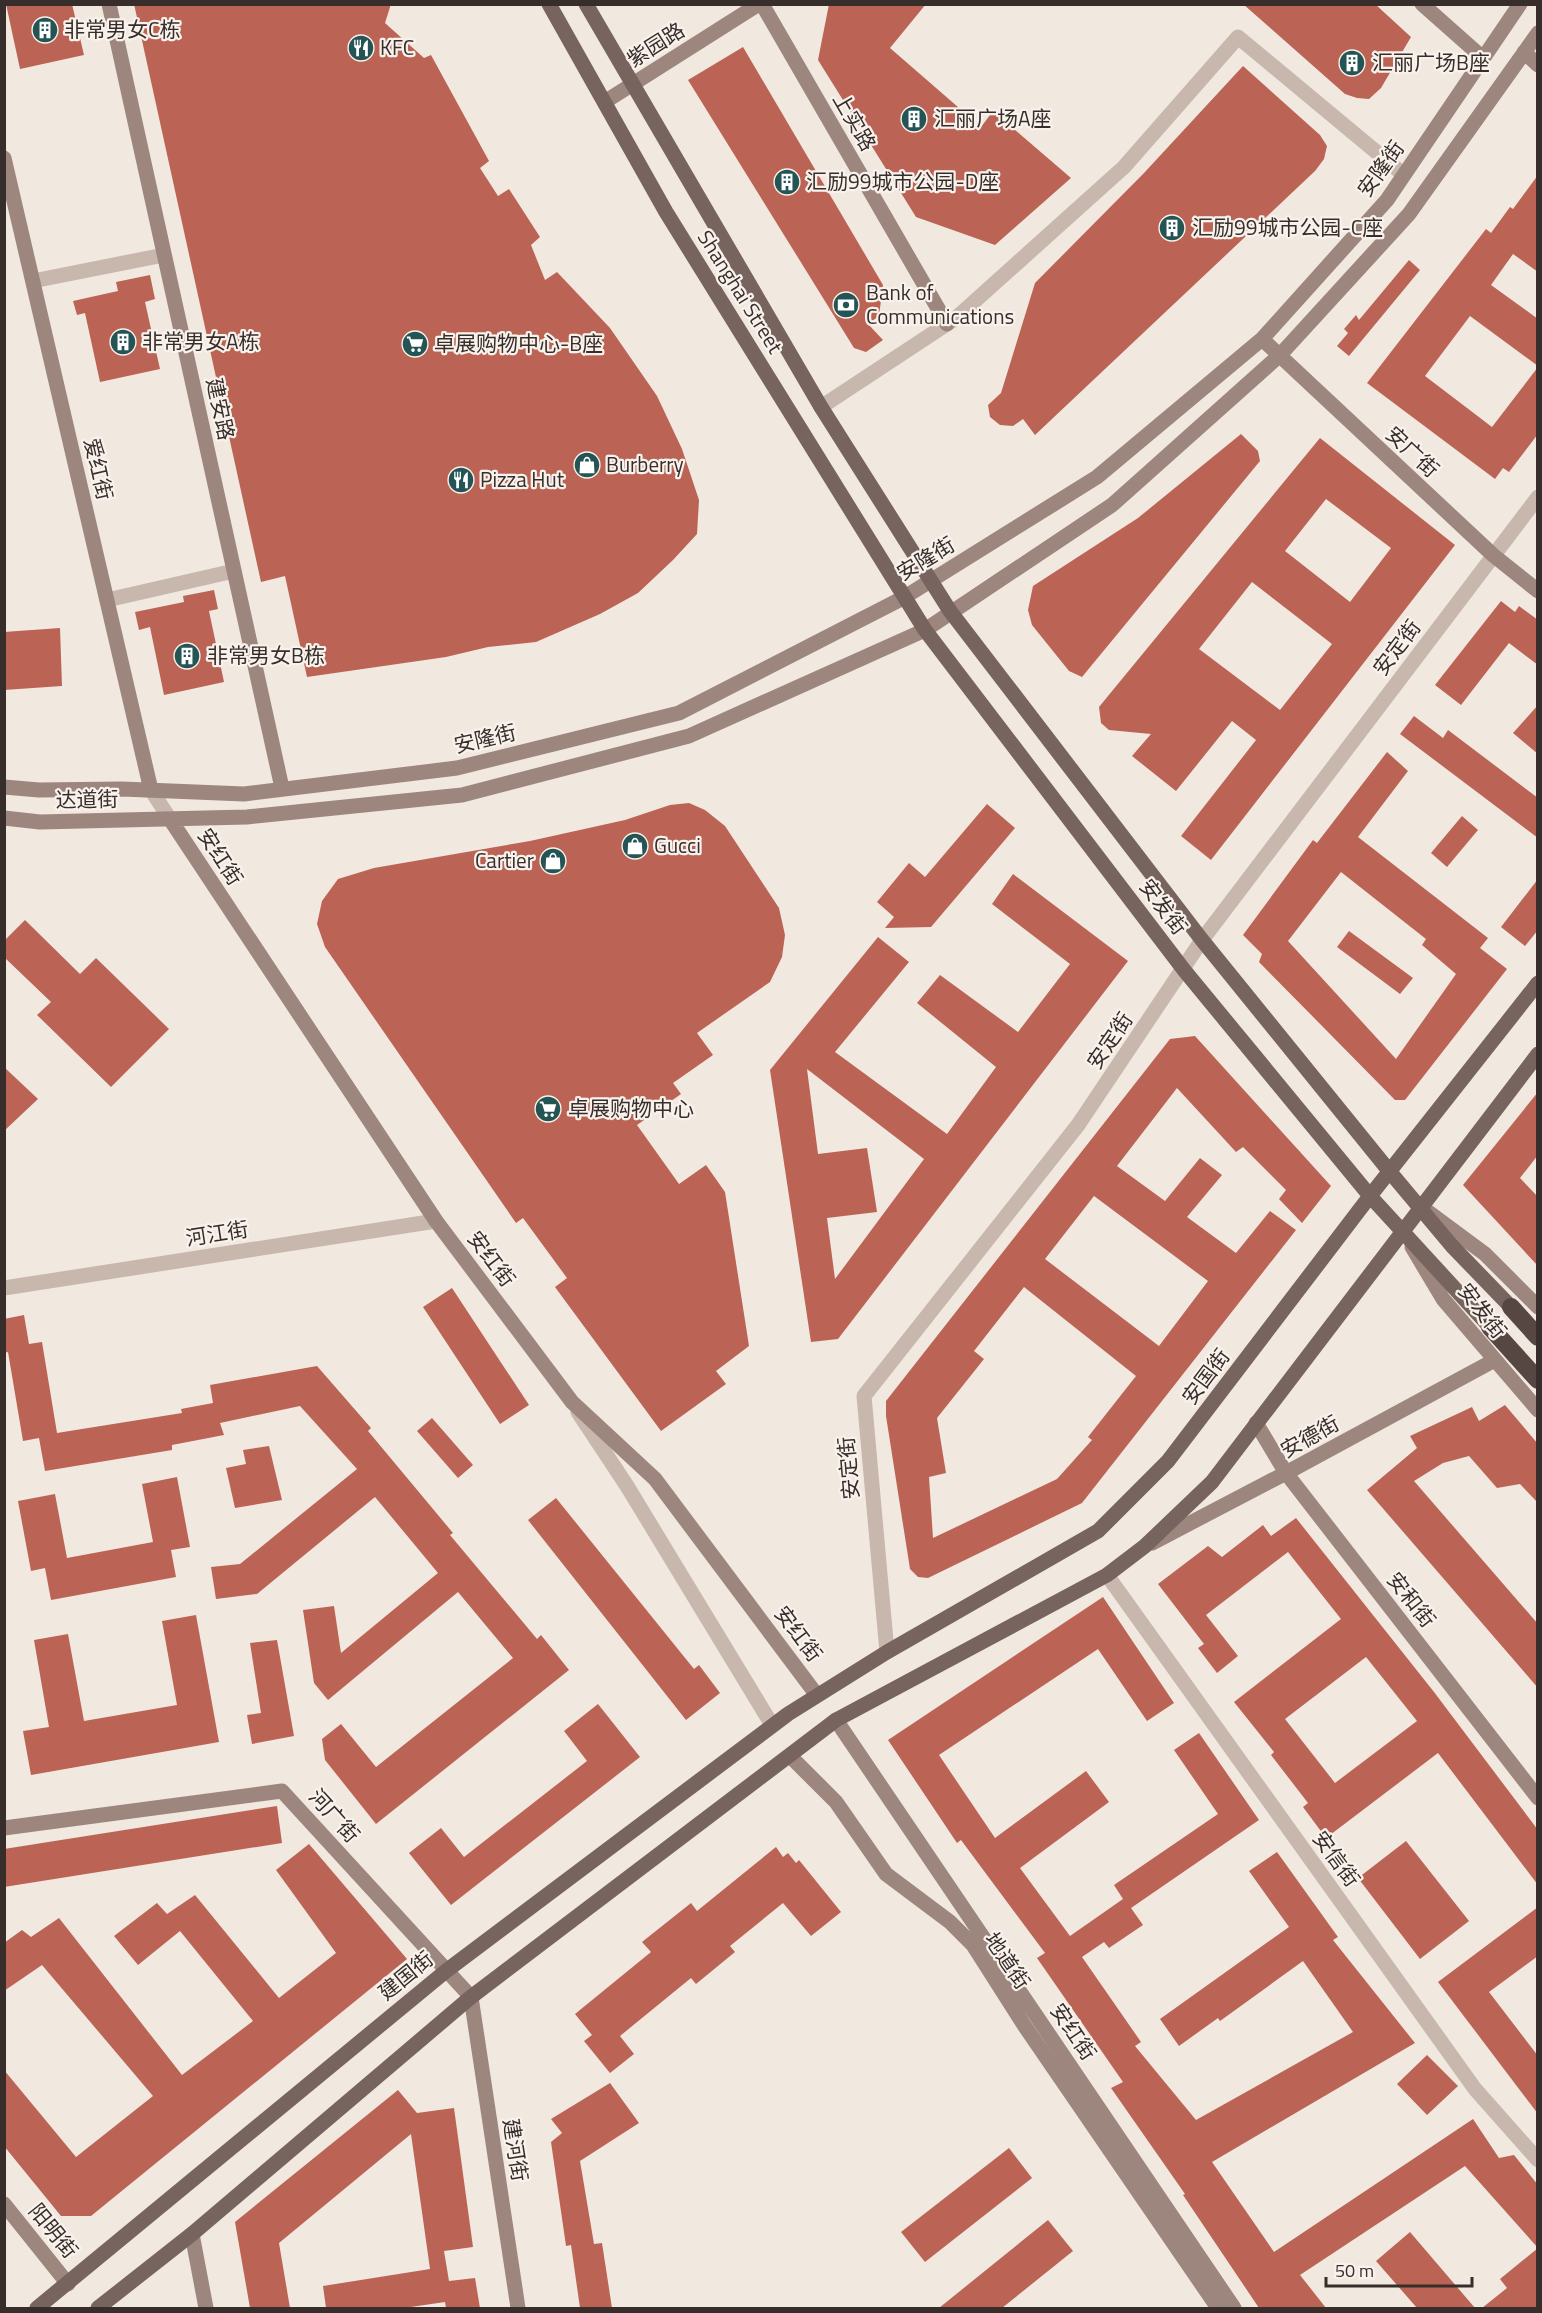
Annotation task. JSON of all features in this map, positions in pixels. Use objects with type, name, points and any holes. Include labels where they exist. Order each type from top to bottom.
[{"type":"highway","name":"安发街","points":[[1510,1307],[1538,1337]]},
{"type":"highway","name":"安发街","points":[[1490,1328],[1538,1380]]},
{"type":"main road","name":"建安路","points":[[108,4],[282,788]]},
{"type":"main road","name":"Shanghai Street","points":[[549,4],[606,101],[666,212],[903,598]]},
{"type":"main road","name":"Shanghai Street","points":[[586,4],[821,407],[930,581]]},
{"type":"main road","name":"紫园路","points":[[606,101],[760,4]]},
{"type":"main road","name":"上实路","points":[[760,4],[947,324]]},
{"type":"main road","points":[[1422,4],[1483,58]]},
{"type":"main road","name":"安隆街","points":[[151,790],[244,794],[457,768],[679,712],[903,598],[1097,477],[1262,339],[1387,200],[1520,4]]},
{"type":"main road","points":[[170,819],[247,817],[462,795],[689,736],[925,630],[950,611],[1112,505],[1280,355],[1409,214],[1538,33]]},
{"type":"main road","points":[[1524,52],[1538,64]]},
{"type":"main road","name":"爱红街","points":[[4,158],[151,790]]},
{"type":"main road","name":"安广街","points":[[1262,339],[1493,555],[1538,591]]},
{"type":"main road","name":"安发街","points":[[930,581],[950,611],[1202,940],[1452,1246],[1510,1307]]},
{"type":"main road","name":"安发街","points":[[903,598],[1184,970],[1370,1196],[1490,1328]]},
{"type":"main road","name":"达道街","points":[[4,788],[151,790]]},
{"type":"main road","name":"达道街","points":[[4,818],[40,822],[170,819]]},
{"type":"main road","name":"安红街","points":[[170,819],[436,1221],[572,1402],[655,1479],[816,1694]]},
{"type":"main road","name":"安国街","points":[[816,1694],[1098,1531],[1168,1461],[1370,1196],[1538,983]]},
{"type":"main road","points":[[98,2308],[192,2234],[471,1997],[836,1720],[1107,1575],[1145,1546],[1212,1482],[1538,1054]]},
{"type":"main road","name":"安发街","points":[[1420,1207],[1485,1254],[1538,1307]]},
{"type":"main road","name":"安发街","points":[[1402,1232],[1443,1299],[1538,1410]]},
{"type":"main road","name":"安德街","points":[[1145,1546],[1286,1473],[1493,1360]]},
{"type":"main road","name":"安和街","points":[[1257,1424],[1286,1473],[1538,1798]]},
{"type":"main road","name":"建国街","points":[[37,2308],[446,1971],[816,1694]]},
{"type":"main road","name":"安红街","points":[[836,1720],[1234,2308]]},
{"type":"main road","name":"地道街","points":[[790,1756],[836,1802],[886,1874],[950,1922],[973,1945],[1024,2025],[1218,2308]]},
{"type":"main road","name":"河广街","points":[[4,1828],[282,1791],[471,1997]]},
{"type":"main road","name":"建河街","points":[[471,1997],[518,2308]]},
{"type":"main road","name":"阳明街","points":[[4,2204],[68,2284]]},
{"type":"main road","points":[[192,2234],[206,2308]]},
{"type":"street","points":[[821,407],[947,324],[1124,167],[1238,37],[1404,175]]},
{"type":"street","points":[[33,281],[164,255]]},
{"type":"street","name":"安定街","points":[[887,1652],[864,1396],[1078,1125],[1202,940],[1538,497]]},
{"type":"street","points":[[107,600],[234,571]]},
{"type":"street","points":[[151,790],[170,819]]},
{"type":"street","name":"河江街","points":[[4,1288],[436,1221]]},
{"type":"street","points":[[572,1402],[627,1486],[772,1725]]},
{"type":"street","name":"安信街","points":[[1107,1575],[1474,2089],[1538,2160]]},
{"type":"building","name":"非常男女C栋","points":[[6,4],[72,4],[84,55],[20,69]]},
{"type":"building","name":"卓展购物中心-B座","points":[[134,4],[391,4],[385,23],[424,58],[431,55],[489,161],[480,168],[498,196],[509,189],[540,237],[531,245],[545,280],[557,272],[610,328],[657,396],[682,449],[699,500],[697,534],[638,593],[600,614],[536,642],[488,647],[446,657],[307,677],[285,576],[261,582]]},
{"type":"building","name":"汇丽广场A座","points":[[829,4],[926,4],[890,48],[981,127],[993,111],[1071,178],[995,245],[916,217],[818,60]]},
{"type":"building","name":"汇丽广场B座","points":[[1243,4],[1375,4],[1411,37],[1381,88],[1369,99],[1357,98],[1345,94]]},
{"type":"building","name":"汇励99城市公园-D座","points":[[743,47],[883,285],[879,316],[868,324],[883,340],[866,352],[854,348],[688,80]]},
{"type":"building","name":"汇励99城市公园-C座","points":[[1243,66],[1320,135],[1327,146],[1324,159],[1315,171],[1035,435],[1023,419],[1013,426],[1000,425],[990,417],[988,405],[1001,393],[1035,283],[1144,173]]},
{"type":"building","points":[[1538,175],[1538,272],[1513,254],[1491,285],[1538,319],[1538,366],[1470,316],[1425,376],[1492,427],[1538,367],[1538,434],[1509,472],[1503,468],[1495,479],[1367,383],[1486,229],[1491,233],[1510,207],[1513,209]]},
{"type":"building","points":[[1409,260],[1420,270],[1349,356],[1337,346],[1348,333],[1344,329],[1356,315],[1359,320]]},
{"type":"building","name":"非常男女A栋","points":[[150,275],[155,299],[145,302],[160,369],[100,382],[85,313],[77,315],[73,301],[118,291],[116,282]]},
{"type":"building","points":[[1241,434],[1258,451],[1260,461],[1082,677],[1069,671],[1032,625],[1028,610],[1033,586],[1138,518]]},
{"type":"building","points":[[1320,438],[1455,545],[1211,860],[1181,836],[1256,740],[1232,721],[1176,791],[1132,756],[1151,734],[1109,730],[1101,723],[1099,707]],"holes":[[[1326,499],[1391,548],[1350,602],[1285,551]],[[1252,582],[1332,644],[1280,710],[1199,649]]]},
{"type":"building","name":"非常男女B栋","points":[[214,590],[218,609],[209,611],[224,682],[164,695],[150,627],[139,630],[135,612],[184,602],[183,596]]},
{"type":"building","points":[[1501,601],[1515,612],[1519,606],[1538,620],[1538,665],[1509,643],[1461,705],[1435,685]]},
{"type":"building","points":[[60,628],[62,686],[4,690],[4,632]]},
{"type":"building","points":[[1538,705],[1538,754],[1513,733]]},
{"type":"building","points":[[1414,716],[1443,738],[1448,730],[1538,798],[1538,838],[1400,734]]},
{"type":"building","points":[[1387,752],[1408,771],[1358,837],[1488,938],[1480,948],[1507,969],[1405,1100],[1395,1100],[1259,962],[1262,954],[1243,935],[1313,840],[1317,843]],"holes":[[[1341,872],[1426,939],[1422,945],[1456,974],[1396,1059],[1288,941]]]},
{"type":"building","name":"卓展购物中心","points":[[689,803],[705,810],[725,826],[779,908],[785,935],[782,957],[770,982],[697,1033],[713,1055],[673,1083],[681,1094],[637,1125],[679,1184],[706,1165],[725,1192],[749,1346],[716,1371],[726,1384],[661,1431],[555,1287],[567,1278],[523,1218],[516,1223],[325,947],[317,924],[322,901],[338,879],[374,868],[530,841],[625,820],[670,805]]},
{"type":"building","points":[[987,804],[1015,828],[931,927],[885,928],[894,917],[877,902],[909,863],[925,877]]},
{"type":"building","points":[[1462,816],[1478,830],[1447,867],[1431,853]]},
{"type":"building","points":[[1013,874],[1128,961],[838,1339],[811,1342],[770,1070],[878,937],[909,962],[835,1052],[947,1134],[996,1067],[917,1003],[940,975],[1018,1032],[1070,964],[992,904]],"holes":[[[807,1069],[924,1159],[835,1279],[827,1218],[877,1212],[867,1148],[818,1154]]]},
{"type":"building","points":[[1538,879],[1538,930],[1525,946],[1501,927]]},
{"type":"building","points":[[25,920],[80,974],[96,958],[169,1029],[111,1087],[37,1015],[51,1002],[4,957],[4,941]]},
{"type":"building","points":[[1349,931],[1413,978],[1400,994],[1337,947]]},
{"type":"building","points":[[1195,1036],[1331,1186],[1302,1223],[1279,1199],[1286,1190],[1243,1147],[1236,1152],[1177,1088],[1117,1166],[1165,1201],[1200,1158],[1222,1175],[1187,1217],[1236,1253],[1270,1211],[1296,1230],[1082,1503],[928,1578],[918,1577],[910,1569],[886,1416],[886,1401],[1170,1039]],"holes":[[[1094,1196],[1208,1281],[1159,1346],[1045,1259]],[[1024,1287],[1136,1376],[1088,1437],[1092,1440],[1057,1479],[933,1538],[929,1477],[946,1473],[937,1418],[984,1359],[974,1351]]]},
{"type":"building","points":[[4,1067],[38,1099],[4,1131]]},
{"type":"building","points":[[1538,1092],[1538,1155],[1520,1178],[1538,1197],[1538,1266],[1463,1185]]},
{"type":"building","points":[[452,1288],[529,1405],[500,1424],[423,1307]]},
{"type":"building","points":[[24,1315],[29,1344],[42,1342],[57,1433],[182,1413],[181,1409],[213,1403],[210,1385],[317,1366],[371,1428],[368,1431],[453,1533],[450,1535],[537,1639],[541,1635],[569,1670],[376,1824],[325,1760],[322,1739],[341,1724],[376,1767],[513,1658],[458,1592],[328,1700],[314,1683],[303,1610],[334,1606],[341,1653],[438,1573],[375,1497],[257,1594],[216,1599],[211,1567],[240,1564],[357,1469],[300,1406],[220,1423],[224,1435],[172,1445],[172,1450],[45,1471],[39,1438],[23,1441],[8,1352],[4,1353],[4,1319]]},
{"type":"building","points":[[1505,1405],[1538,1444],[1538,1503],[1520,1484],[1497,1488],[1469,1456],[1443,1463],[1414,1481],[1538,1624],[1538,1688],[1367,1490],[1417,1448],[1410,1436],[1472,1407],[1479,1421]]},
{"type":"building","points":[[432,1418],[473,1465],[458,1478],[417,1431]]},
{"type":"building","points":[[269,1446],[282,1500],[235,1508],[226,1468],[246,1464],[243,1450]]},
{"type":"building","points":[[177,1477],[190,1547],[171,1550],[176,1577],[51,1600],[45,1568],[31,1571],[18,1501],[55,1494],[67,1558],[153,1542],[142,1484]]},
{"type":"building","points":[[556,1498],[694,1669],[699,1665],[720,1693],[686,1720],[528,1520]]},
{"type":"building","points":[[1296,1518],[1434,1692],[1538,1830],[1538,1885],[1438,1753],[1326,1838],[1303,1807],[1308,1803],[1271,1755],[1274,1752],[1234,1702],[1341,1619],[1288,1552],[1206,1615],[1238,1656],[1217,1673],[1198,1648],[1204,1644],[1158,1584],[1208,1546],[1222,1557],[1263,1525],[1271,1536]],"holes":[[[1366,1657],[1417,1721],[1335,1783],[1285,1719]]]},
{"type":"building","points":[[1103,1597],[1174,1703],[1147,1721],[1098,1649],[939,1755],[995,1838],[1086,1771],[1109,1802],[1020,1868],[1070,1936],[1123,1899],[1114,1885],[1218,1814],[1174,1750],[1199,1733],[1259,1820],[1131,1908],[1143,1925],[1109,1948],[1104,1942],[1082,1957],[1141,2042],[1135,2046],[1196,2120],[1353,2032],[1303,1961],[1220,2021],[1218,2018],[1179,2046],[1160,2019],[1289,1927],[1249,1871],[1277,1852],[1338,1937],[1333,1940],[1415,2043],[1212,2162],[1274,2252],[1473,2119],[1499,2158],[1514,2155],[1538,2185],[1538,2248],[1465,2166],[1300,2275],[1326,2308],[1259,2308],[1183,2195],[1185,2194],[1111,2088],[1123,2082],[1037,1958],[1045,1953],[961,1840],[957,1843],[888,1740]]},
{"type":"building","points":[[196,1615],[219,1742],[31,1775],[23,1731],[49,1727],[34,1640],[68,1634],[84,1721],[177,1705],[162,1621]]},
{"type":"building","points":[[277,1640],[294,1736],[252,1744],[247,1715],[261,1713],[250,1643]]},
{"type":"building","points":[[598,1704],[640,1757],[451,1905],[409,1853],[441,1828],[464,1857],[587,1761],[564,1731]]},
{"type":"building","points":[[277,1806],[282,1843],[4,1887],[4,1849]]},
{"type":"building","points":[[1406,1841],[1469,1921],[1420,1959],[1358,1878]]},
{"type":"building","points":[[309,1844],[407,1959],[91,2216],[61,2216],[4,2146],[4,2070],[76,2157],[153,2096],[42,1965],[4,1991],[4,1943],[22,1930],[31,1937],[59,1918],[182,2075],[253,2021],[180,1931],[138,1965],[114,1936],[157,1903],[167,1914],[195,1895],[279,1998],[336,1953],[276,1870]]},
{"type":"building","points":[[776,1847],[783,1857],[788,1853],[796,1863],[799,1860],[841,1912],[811,1936],[783,1903],[730,1946],[735,1952],[696,1984],[691,1978],[620,2036],[634,2054],[610,2073],[584,2041],[592,2035],[575,2014],[651,1952],[642,1942],[691,1903],[697,1911]]},
{"type":"building","points":[[1538,1907],[1538,1956],[1489,1992],[1538,2056],[1538,2114],[1438,1982]]},
{"type":"building","points":[[1427,2055],[1458,2086],[1427,2115],[1397,2084]]},
{"type":"building","points":[[610,2083],[639,2123],[580,2161],[594,2244],[602,2243],[612,2308],[580,2308],[571,2245],[566,2246],[551,2142],[562,2133],[551,2119]]},
{"type":"building","points":[[398,2090],[417,2113],[454,2108],[473,2247],[444,2251],[449,2281],[475,2278],[480,2308],[446,2308],[445,2302],[404,2308],[326,2308],[323,2286],[430,2269],[411,2134],[279,2243],[290,2308],[250,2308],[235,2222]]},
{"type":"building","points":[[1009,2148],[1032,2178],[925,2262],[901,2232]]},
{"type":"building","points":[[1048,2220],[1073,2251],[1002,2308],[939,2308]]},
{"type":"building","points":[[1410,2232],[1475,2308],[1417,2308],[1376,2261]]},
{"type":"building","points":[[1538,2248],[1538,2308],[1482,2308],[1507,2288],[1500,2279]]},
{"type":"place","name":"非常男女C栋","points":[[45,30]]},
{"type":"place","name":"KFC","points":[[361,48]]},
{"type":"place","name":"汇丽广场B座","points":[[1352,63]]},
{"type":"place","name":"汇丽广场A座","points":[[914,119]]},
{"type":"place","name":"汇励99城市公园-D座","points":[[787,182]]},
{"type":"place","name":"汇励99城市公园-C座","points":[[1172,228]]},
{"type":"place","name":"Bank of Communications","points":[[846,305]]},
{"type":"place","name":"非常男女A栋","points":[[123,342]]},
{"type":"place","name":"卓展购物中心-B座","points":[[415,344]]},
{"type":"place","name":"Burberry","points":[[587,465]]},
{"type":"place","name":"Pizza Hut","points":[[461,480]]},
{"type":"place","name":"非常男女B栋","points":[[187,656]]},
{"type":"place","name":"Gucci","points":[[635,846]]},
{"type":"place","name":"Cartier","points":[[553,861]]},
{"type":"place","name":"卓展购物中心","points":[[548,1109]]}]
